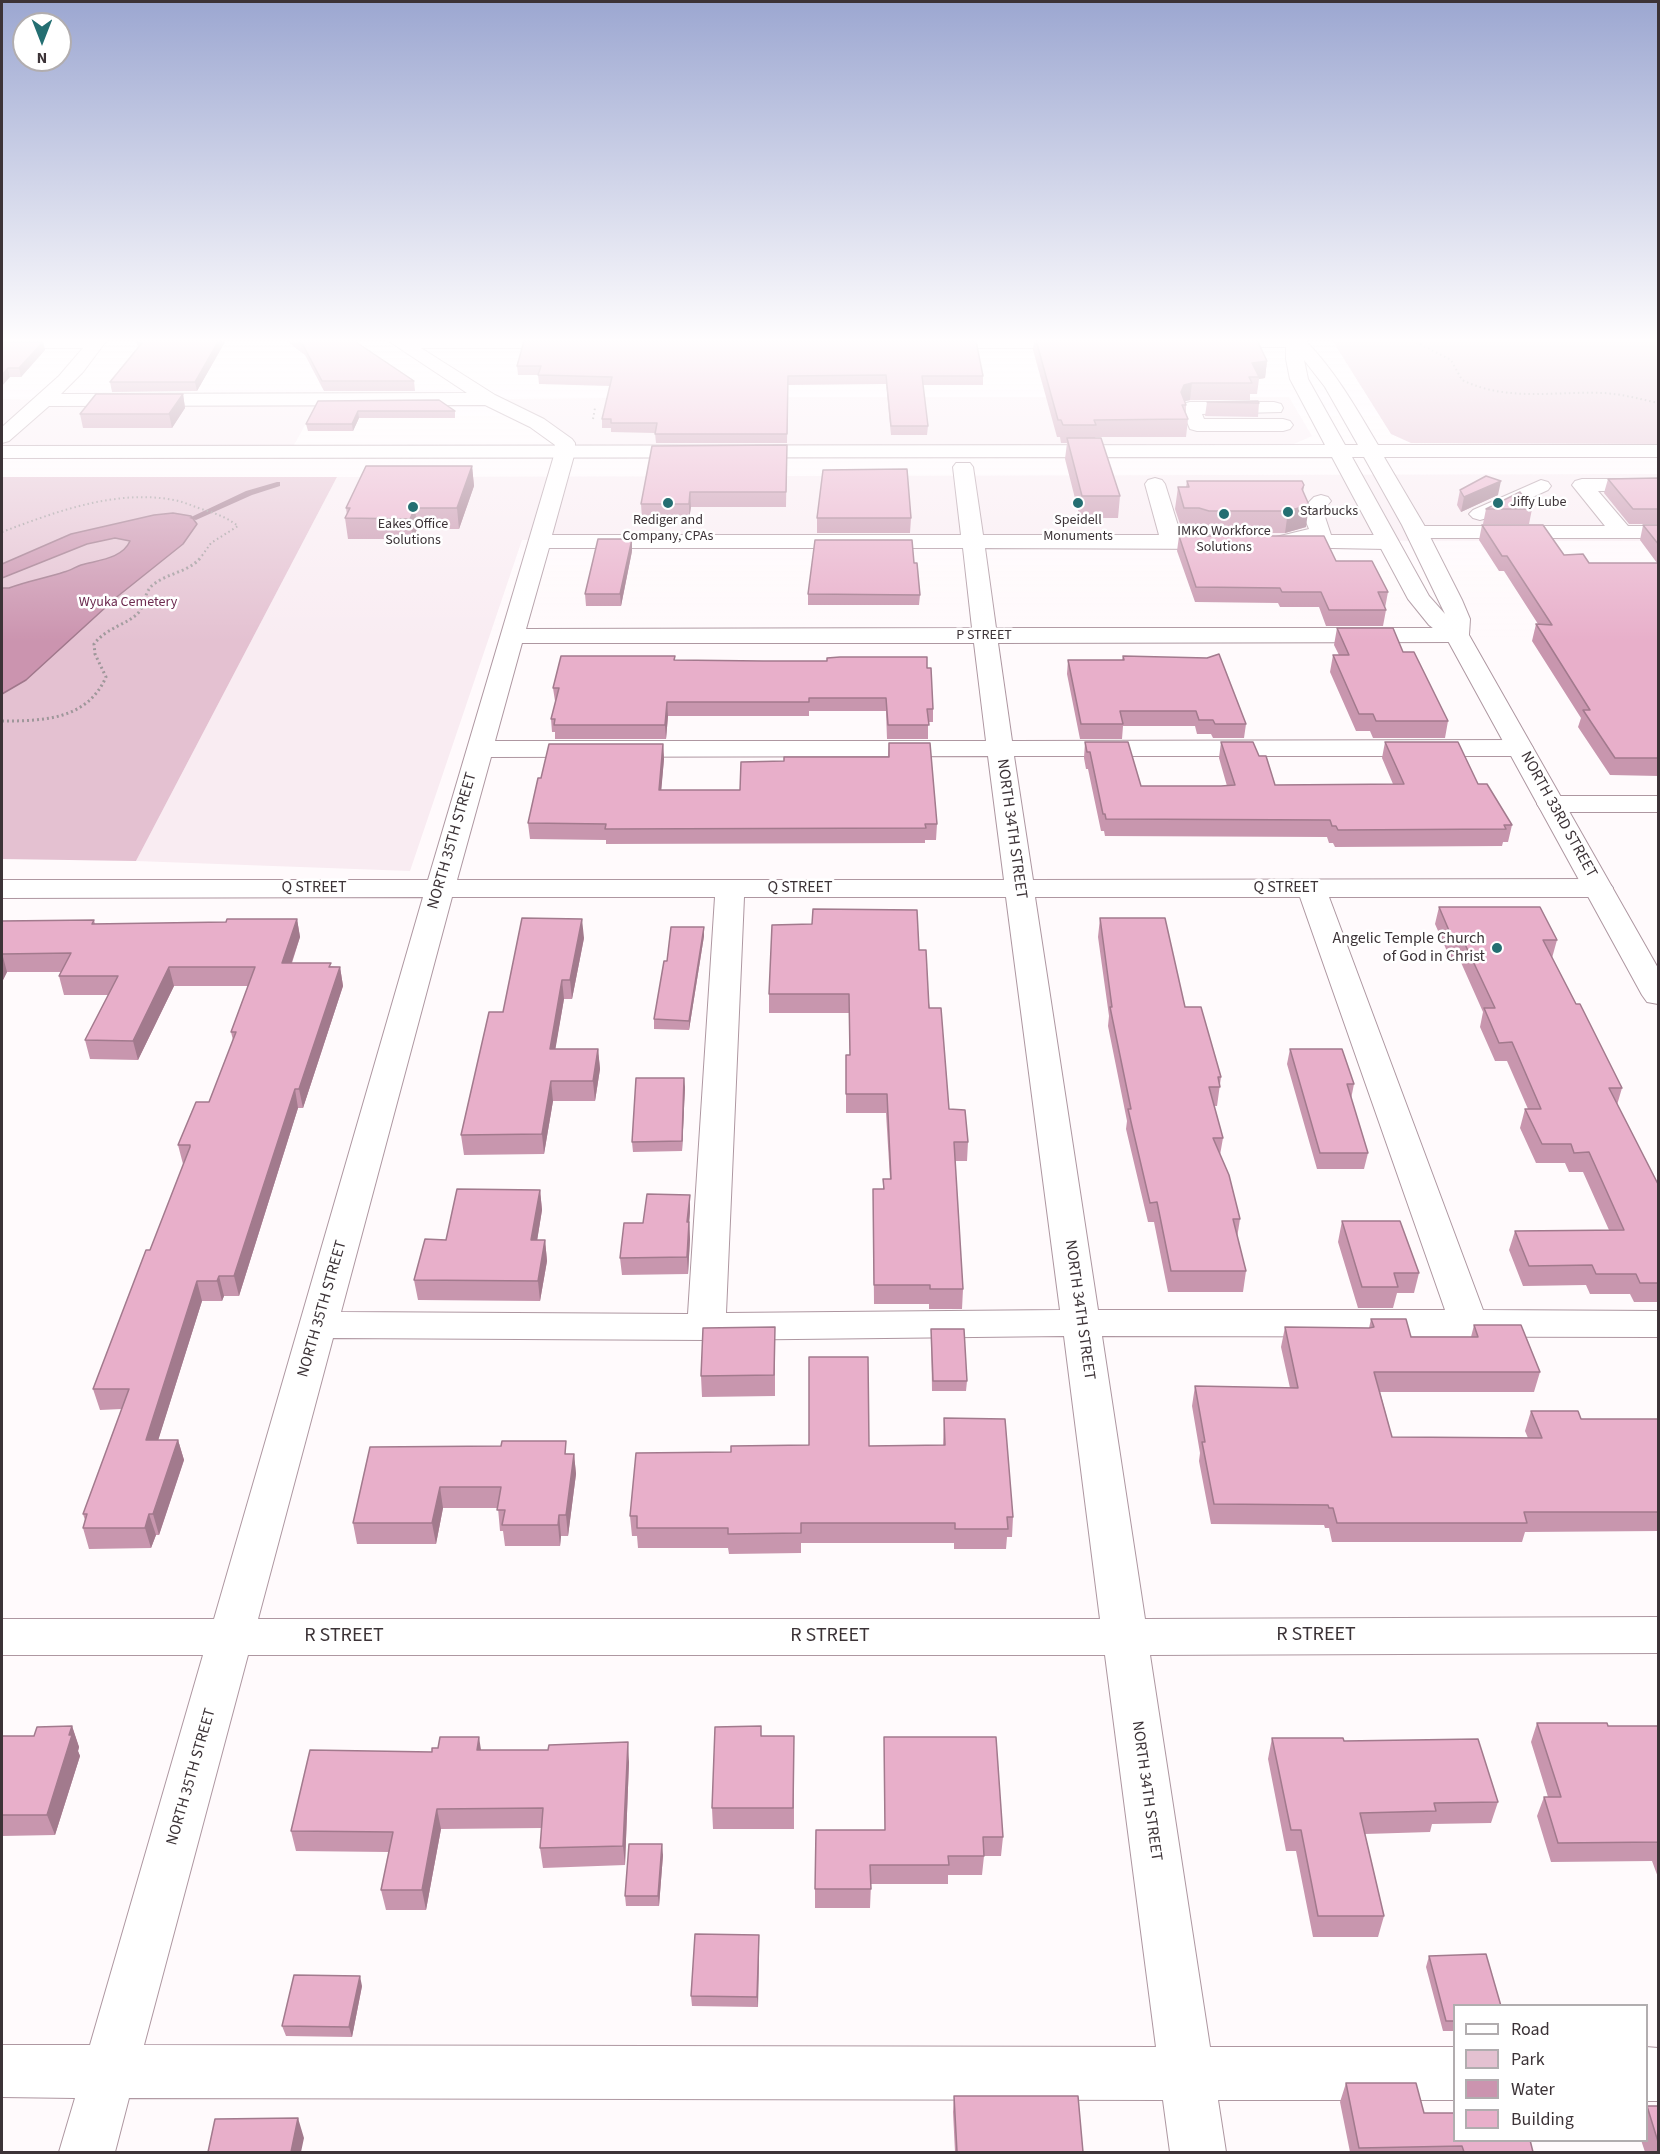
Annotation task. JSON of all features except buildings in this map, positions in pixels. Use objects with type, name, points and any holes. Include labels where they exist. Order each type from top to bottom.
[{"type":"street","points":[[502,452],[514,449],[523,444],[524,441]]},
{"type":"street","points":[[562,441],[565,443],[563,459]]},
{"type":"street","name":"NORTH 33RD STREET","points":[[1332,441],[1419,599],[1437,620],[1457,635],[1659,995]]},
{"type":"street","name":"NORTH 33RD STREET","points":[[1365,441],[1417,532],[1451,600],[1458,619],[1457,635]]},
{"type":"street","points":[[2,468],[563,459],[1375,459],[1659,451]]},
{"type":"street","points":[[2,452],[502,452],[563,459],[963,467],[1342,459]]},
{"type":"street","name":"NORTH 35TH STREET","points":[[87,2152],[440,888],[563,459]]},
{"type":"street","points":[[1375,459],[1659,467]]},
{"type":"street","name":"NORTH 34TH STREET","points":[[963,467],[1000,750],[1198,2152]]},
{"type":"street","points":[[1155,484],[1171,538],[1386,542]]},
{"type":"street","points":[[1622,532],[1582,485],[1646,487]]},
{"type":"street","points":[[1460,524],[1541,486]]},
{"type":"street","points":[[538,541],[971,542],[1302,538],[1322,534],[1312,510],[1321,501]]},
{"type":"street","points":[[1417,532],[1659,532]]},
{"type":"street","name":"P STREET","points":[[511,636],[1457,635]]},
{"type":"street","points":[[480,749],[1520,748]]},
{"type":"street","points":[[1551,804],[1659,804]]},
{"type":"street","points":[[706,1327],[730,888]]},
{"type":"street","points":[[1311,888],[1469,1323]]},
{"type":"street","name":"Q STREET","points":[[2,889],[1598,888]]},
{"type":"street","points":[[318,1325],[706,1327],[1081,1323],[1659,1324]]},
{"type":"street","name":"R STREET","points":[[2,1637],[1659,1635]]},
{"type":"street","points":[[2,2071],[1453,2074]]},
{"type":"path","points":[[2,532],[50,515],[106,501],[155,498],[185,503],[238,526],[211,543],[191,567],[155,583],[148,590],[139,612],[101,635],[94,644],[95,654],[106,677],[99,694],[87,705],[66,714],[2,721]]},
{"type":"shaded area","points":[[2,441],[296,441],[294,445],[2,445]]},
{"type":"shaded area","points":[[558,441],[1302,441],[1294,444],[566,445]]},
{"type":"shaded area","points":[[1658,474],[1658,541],[522,540],[410,871],[136,861],[337,477]]},
{"type":"green space","points":[[1405,441],[1658,441],[1658,444],[1411,443]]},
{"type":"green space","name":"Wyuka Cemetery","points":[[2,477],[337,477],[136,861],[2,859]]},
{"type":"water","points":[[173,513],[191,516],[197,524],[183,544],[118,596],[26,680],[2,694],[2,588],[9,588],[109,558],[121,552],[130,541],[115,538],[87,544],[2,578],[2,564],[71,534],[154,515]]},
{"type":"waterway","points":[[193,518],[249,493],[277,484]]},
{"type":"place","name":"Rediger and Company, CPAs","points":[[668,503]]},
{"type":"place","name":"Speidell Monuments","points":[[1078,503]]},
{"type":"place","name":"Jiffy Lube","points":[[1498,503]]},
{"type":"place","name":"Eakes Office Solutions","points":[[413,507]]},
{"type":"place","name":"Starbucks","points":[[1288,512]]},
{"type":"place","name":"IMKO Workforce Solutions","points":[[1224,514]]},
{"type":"place","name":"Angelic Temple Church of God in Christ","points":[[1497,948]]}]
